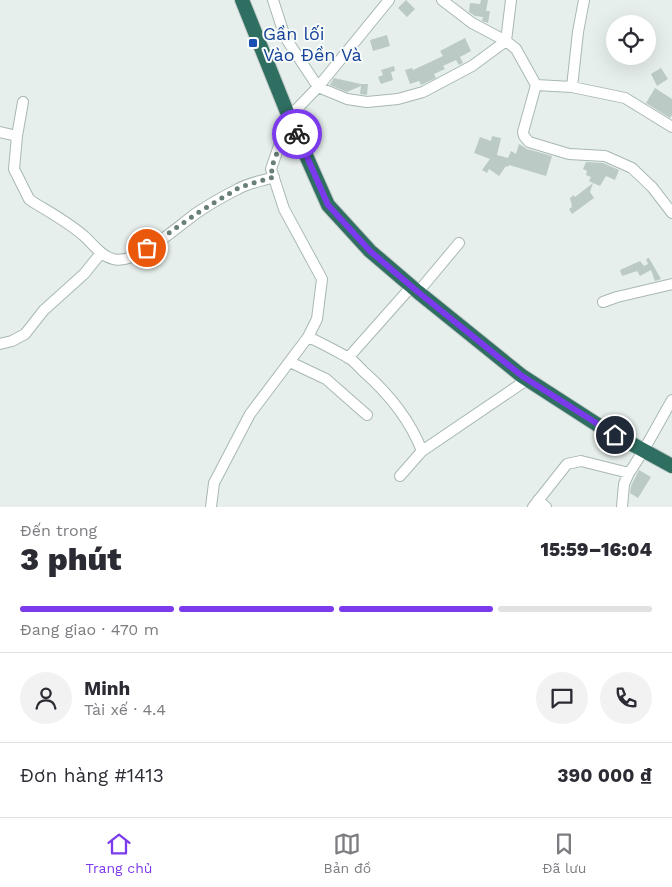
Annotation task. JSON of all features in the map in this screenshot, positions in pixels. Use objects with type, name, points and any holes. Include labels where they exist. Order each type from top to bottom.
[{"type":"highway","points":[[242,0],[328,205],[370,251],[414,290],[528,379],[601,427],[672,466]]},
{"type":"street","points":[[273,0],[289,44],[318,87],[347,99],[367,102],[398,99],[423,92],[472,66],[506,41],[510,0]]},
{"type":"street","points":[[211,507],[214,483],[250,414],[308,337],[317,319],[322,279],[284,209],[271,169],[290,117],[318,87],[389,0]]},
{"type":"street","points":[[442,0],[472,23],[506,41],[522,57],[536,85],[524,132],[524,136],[529,142],[569,154],[604,156],[632,168],[652,187],[672,213]]},
{"type":"street","points":[[572,86],[584,0]]},
{"type":"street","points":[[536,85],[572,86],[626,98],[672,127]]},
{"type":"street","points":[[24,102],[17,136],[14,169],[29,199],[52,212],[84,236],[101,253],[112,259],[122,261],[134,256],[240,187],[274,177]]},
{"type":"street","points":[[0,132],[17,136]]},
{"type":"street","points":[[348,358],[459,243]]},
{"type":"street","points":[[0,344],[12,341],[25,334],[44,310],[84,274],[101,253]]},
{"type":"street","points":[[603,302],[616,297],[672,284]]},
{"type":"street","points":[[308,337],[348,358],[383,390],[396,406],[422,451]]},
{"type":"street","points":[[290,362],[326,379],[367,415]]},
{"type":"street","points":[[400,476],[422,451],[528,379]]},
{"type":"street","points":[[622,507],[624,484],[628,473],[641,457],[672,400]]},
{"type":"street","points":[[539,505],[568,464],[581,461],[628,473]]},
{"type":"building","points":[[406,0],[415,9],[407,17],[398,8]]},
{"type":"building","points":[[481,0],[488,0],[486,11],[490,11],[488,23],[482,21],[483,17],[475,16],[469,12],[470,3],[480,4]]},
{"type":"building","points":[[387,35],[390,46],[373,51],[370,40]]},
{"type":"building","points":[[465,38],[471,51],[460,57],[463,63],[459,65],[456,60],[443,66],[445,69],[434,74],[436,78],[421,85],[419,81],[410,84],[405,70],[412,68],[413,70],[443,56],[440,51]]},
{"type":"building","points":[[394,66],[395,71],[391,72],[393,80],[381,84],[378,77],[383,75],[381,70]]},
{"type":"building","points":[[661,68],[668,79],[657,86],[651,74]]},
{"type":"building","points":[[334,78],[368,84],[367,95],[360,94],[361,86],[347,92],[330,85]]},
{"type":"building","points":[[655,88],[672,99],[672,115],[670,118],[646,103]]},
{"type":"building","points":[[492,136],[501,138],[497,155],[508,158],[511,151],[516,154],[519,144],[527,149],[552,156],[546,176],[509,165],[508,167],[506,166],[499,176],[489,169],[487,173],[482,170],[490,159],[474,153],[480,137],[491,141]]},
{"type":"building","points":[[586,162],[603,163],[619,170],[615,180],[606,176],[600,186],[589,181],[591,177],[586,175],[587,171],[583,169]]},
{"type":"building","points":[[593,183],[590,192],[594,198],[572,214],[569,209],[572,207],[570,198],[574,195],[575,197]]},
{"type":"building","points":[[649,258],[661,279],[655,281],[651,270],[640,276],[637,271],[622,276],[620,270],[640,261],[644,266],[648,264],[646,259]]},
{"type":"building","points":[[639,470],[651,477],[638,498],[630,493],[631,486]]},
{"type":"way so far","points":[[147,248],[199,212],[240,187],[274,177],[271,169],[290,117],[297,134]]},
{"type":"place","name":"Gần lối Vào Đền Và","points":[[253,43]]},
{"type":"route","points":[[297,134],[328,205],[370,251],[411,287],[522,376],[615,435]]}]
